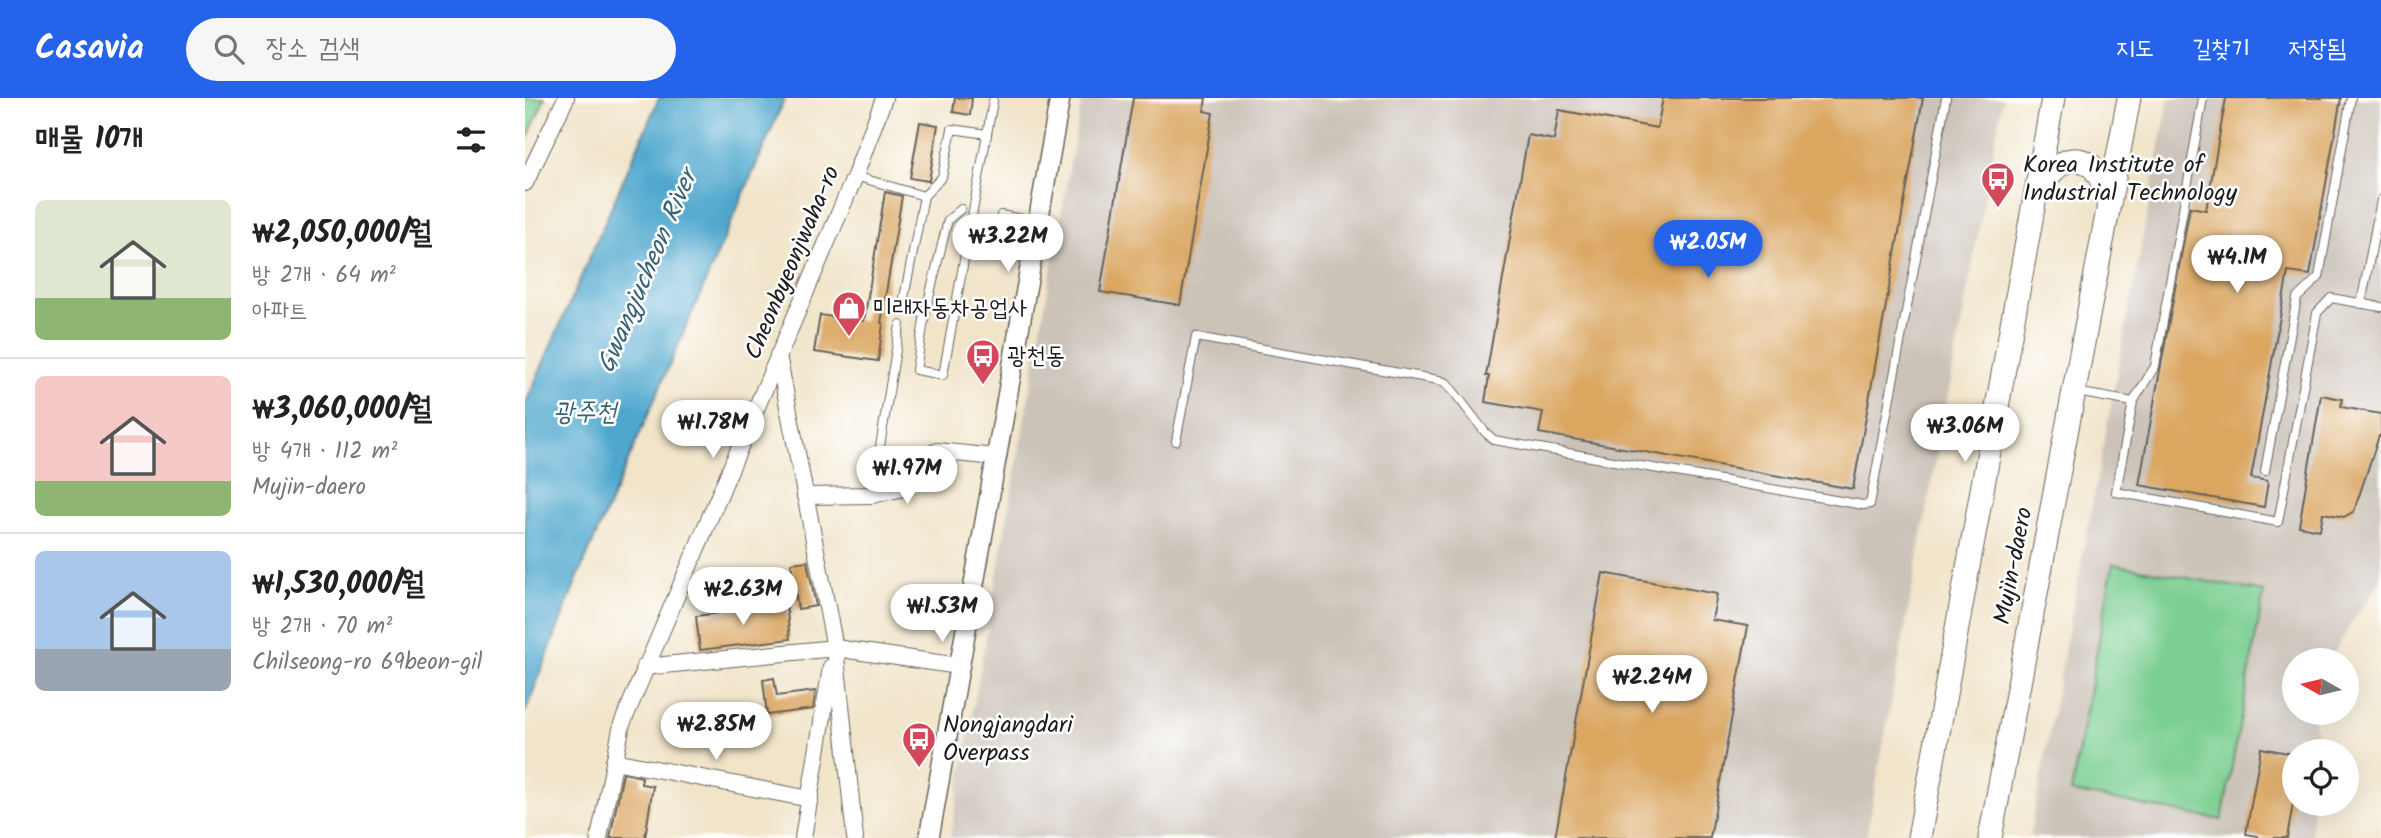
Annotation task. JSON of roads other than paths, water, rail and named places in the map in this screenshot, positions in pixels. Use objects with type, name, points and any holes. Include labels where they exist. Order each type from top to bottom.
[{"type":"main road","name":"Mujin-daero","points":[[1919,838],[2053,98]]},
{"type":"main road","name":"Mujin-daero","points":[[1990,838],[2129,98]]},
{"type":"main road","points":[[2035,200],[2050,173],[2059,165],[2069,160],[2080,160],[2092,165],[2099,173],[2108,210]]},
{"type":"street","points":[[525,183],[566,98]]},
{"type":"street","name":"Cheonbyeonjwaha-ro","points":[[599,838],[622,724],[855,176],[884,98]]},
{"type":"street","points":[[929,838],[1060,98]]},
{"type":"street","points":[[778,355],[835,648],[855,838]]},
{"type":"street","points":[[805,496],[872,495],[899,489],[924,458],[937,451],[995,457]]},
{"type":"street","points":[[644,667],[835,648],[959,666]]},
{"type":"street","points":[[803,838],[835,648]]},
{"type":"street","points":[[614,761],[810,799]]},
{"type":"lane","points":[[1176,441],[1196,337],[1439,380],[1447,383],[1494,440],[1863,505],[1870,504],[1946,98]]},
{"type":"lane","points":[[2203,98],[2155,366],[2133,402],[2116,492],[2278,522],[2317,313],[2331,298],[2381,307]]},
{"type":"lane","points":[[2265,471],[2297,298],[2319,277],[2351,98]]},
{"type":"lane","points":[[961,209],[949,220],[925,314],[916,370],[943,375],[993,101]]},
{"type":"lane","points":[[925,314],[902,308],[924,196],[942,177],[952,129],[987,134]]},
{"type":"lane","points":[[855,176],[924,196]]},
{"type":"lane","points":[[2361,304],[2381,200]]},
{"type":"lane","points":[[1001,215],[1037,222]]},
{"type":"lane","points":[[872,495],[900,325]]},
{"type":"lane","points":[[2073,391],[2133,402]]},
{"type":"water","name":"광주천","points":[[659,98],[785,98],[577,579],[525,713],[525,405]]},
{"type":"place","name":"Korea Institute of Industrial Technology","points":[[1998,209]]},
{"type":"place","name":"미래자동차공업사","points":[[849,338]]},
{"type":"place","name":"광천동","points":[[983,386]]},
{"type":"place","name":"Nongjangdari Overpass","points":[[919,769]]},
{"type":"water label","name":"Gwangjucheon River","points":[[648,272]]}]
